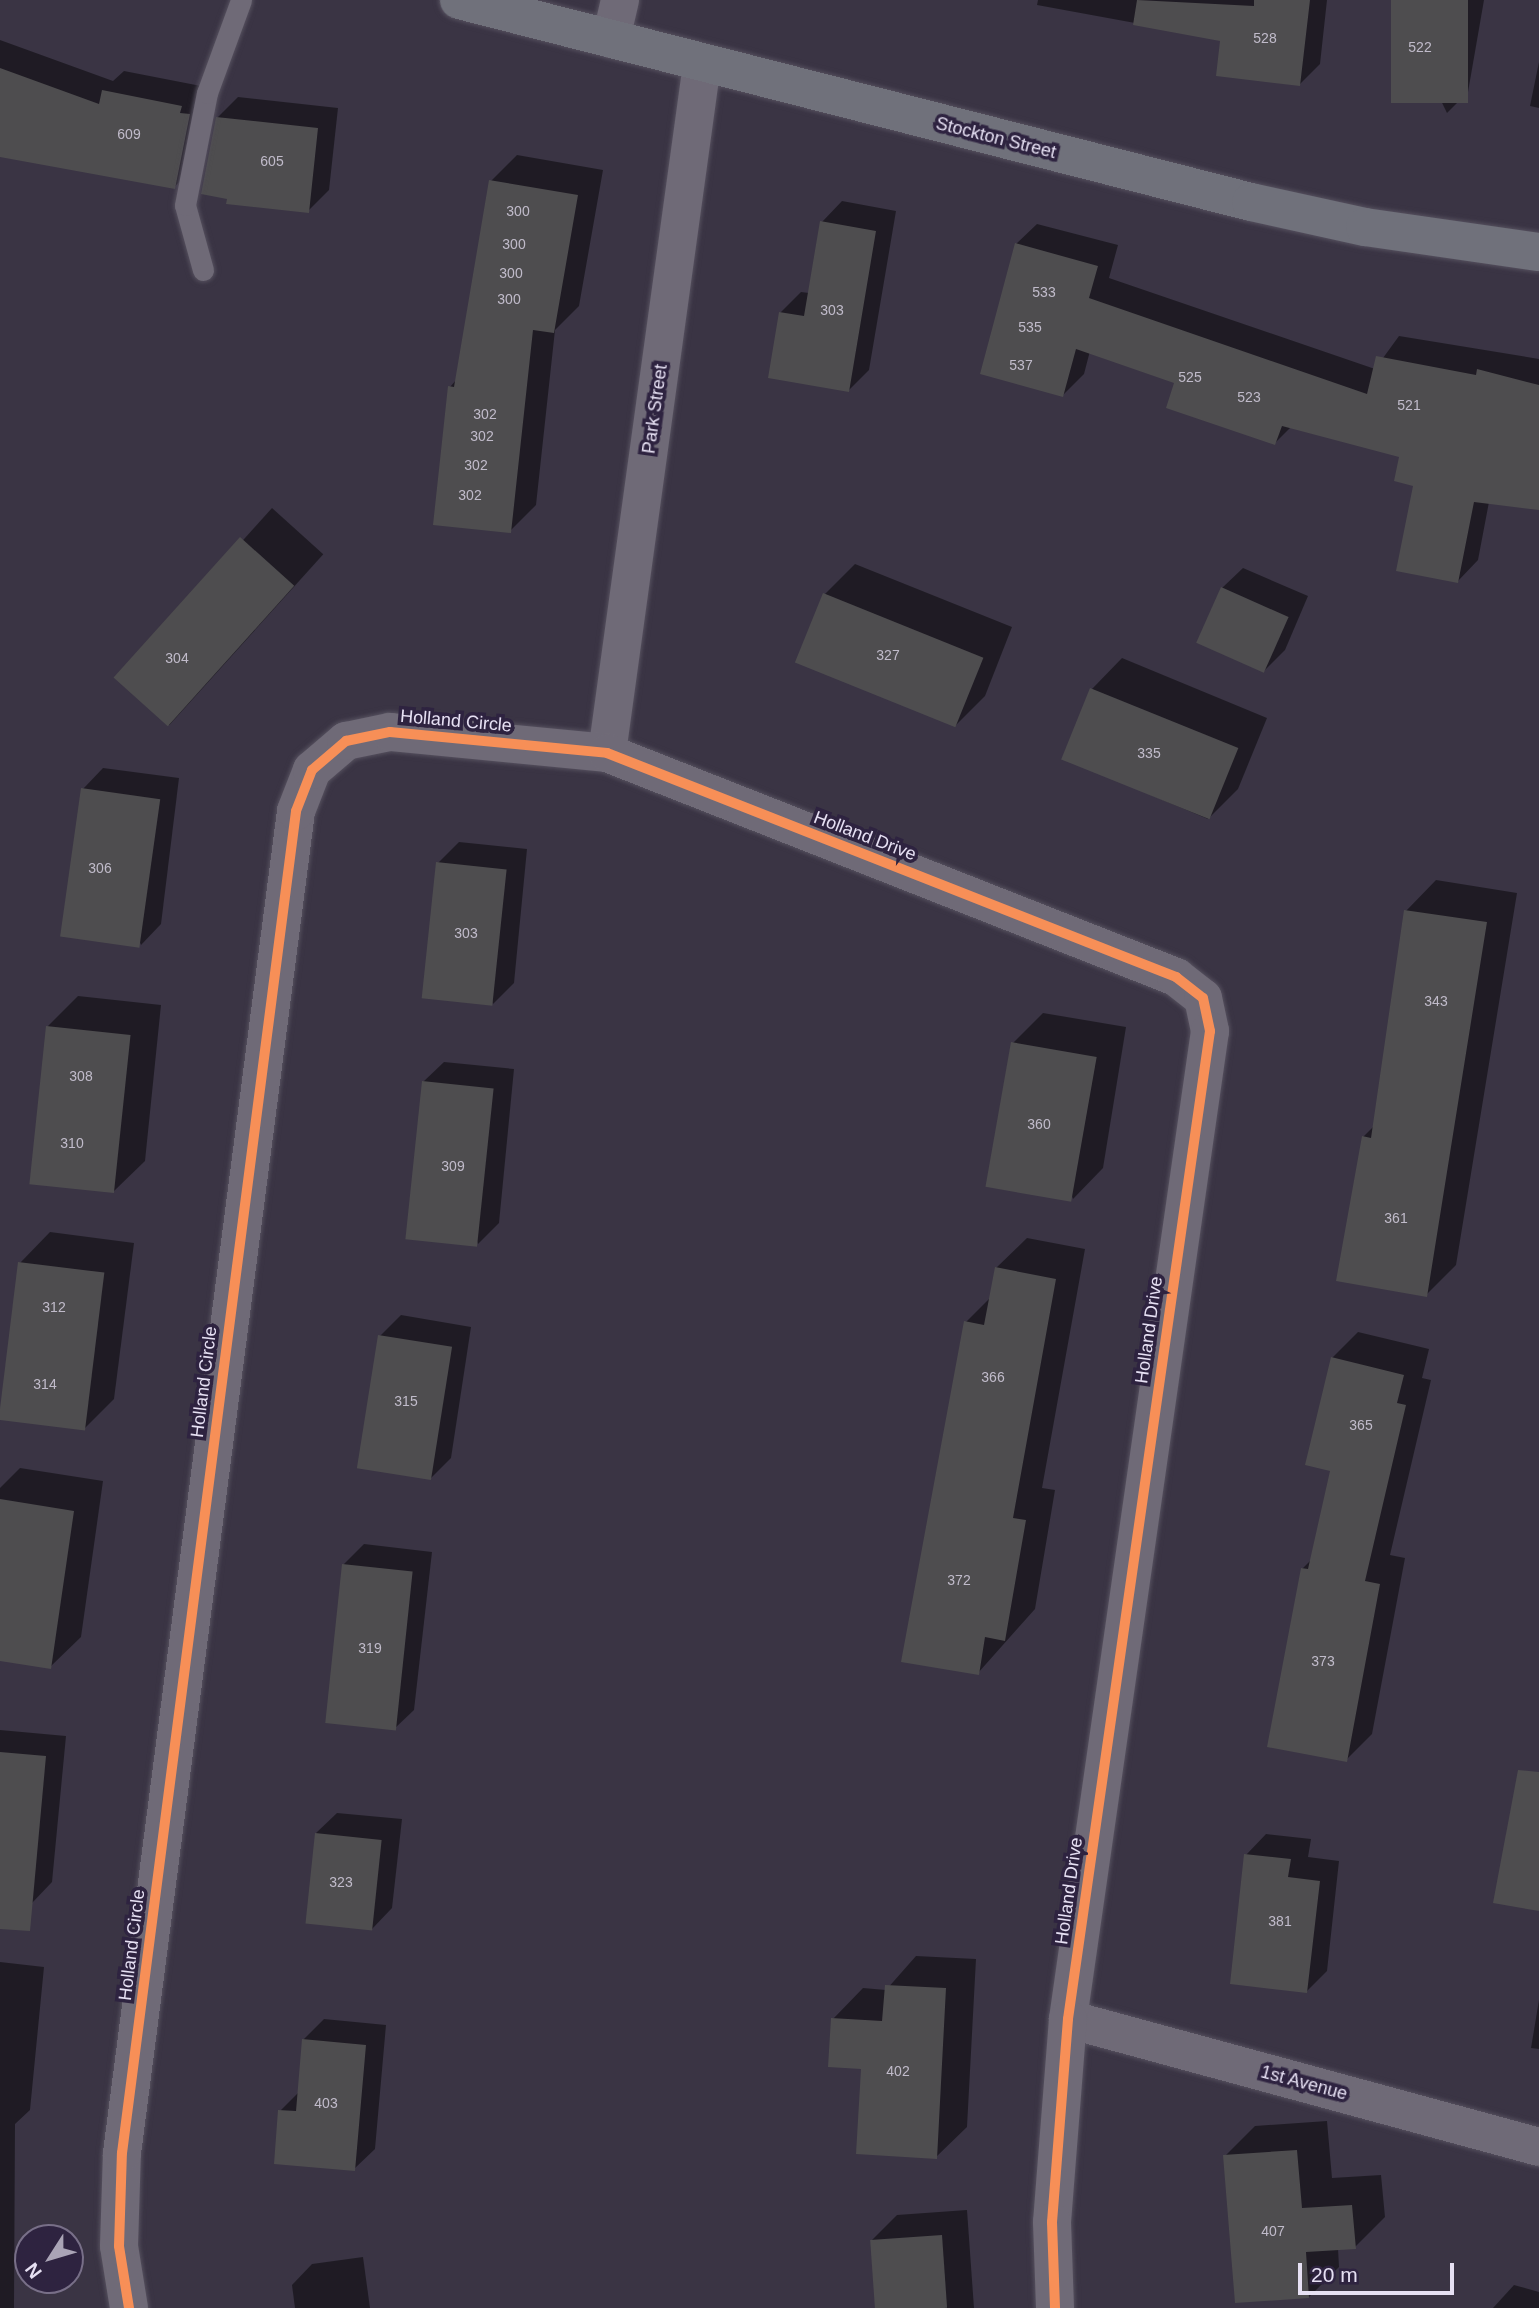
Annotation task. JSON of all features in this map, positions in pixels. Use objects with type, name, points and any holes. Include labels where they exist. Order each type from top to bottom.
[{"type":"street","name":"Stockton Street","points":[[459,0],[1251,202],[1365,227],[1539,252]]},
{"type":"street","points":[[611,39],[620,0]]},
{"type":"street","name":"Park Street","points":[[607,753],[702,64]]},
{"type":"street","name":"Holland Circle","points":[[129,2308],[119,2246],[122,2153],[296,811],[312,770],[346,741],[390,732],[607,753]]},
{"type":"street","name":"Holland Drive","points":[[607,753],[1176,977],[1203,998],[1210,1031],[1068,2019],[1052,2222],[1055,2308]]},
{"type":"street","name":"1st Avenue","points":[[1068,2019],[1539,2147]]},
{"type":"lane","points":[[203,270],[185,205],[207,93],[241,0]]},
{"type":"building","points":[[1137,0],[1254,6],[1254,0],[1310,0],[1300,86],[1216,76],[1220,41],[1133,25]]},
{"type":"building","points":[[1391,0],[1468,0],[1468,103],[1391,103]]},
{"type":"building","points":[[0,68],[99,104],[102,90],[182,106],[180,113],[190,114],[175,189],[0,157]]},
{"type":"building","points":[[216,117],[318,128],[309,213],[226,204],[227,199],[201,194]]},
{"type":"building","points":[[489,180],[578,195],[554,333],[533,330],[511,533],[433,525],[448,386],[454,387]]},
{"type":"building","points":[[820,221],[876,231],[849,392],[768,378],[779,312],[804,316]]},
{"type":"building","points":[[1015,243],[1098,266],[1089,298],[1367,394],[1376,356],[1476,375],[1477,369],[1539,385],[1539,510],[1474,502],[1458,583],[1396,571],[1413,486],[1394,481],[1399,457],[1282,426],[1275,445],[1166,408],[1174,383],[1076,349],[1063,397],[980,374]]},
{"type":"building","points":[[240,537],[294,586],[168,726],[114,677]]},
{"type":"building","points":[[1221,587],[1289,617],[1264,673],[1196,643]]},
{"type":"building","points":[[823,593],[983,658],[955,727],[795,663]]},
{"type":"building","points":[[1090,688],[1238,748],[1210,819],[1061,759]]},
{"type":"building","points":[[81,788],[160,799],[139,948],[60,937]]},
{"type":"building","points":[[436,862],[507,869],[492,1006],[422,998]]},
{"type":"building","points":[[1404,910],[1487,922],[1427,1297],[1336,1281],[1362,1136],[1371,1138]]},
{"type":"building","points":[[46,1026],[131,1035],[114,1193],[29,1184]]},
{"type":"building","points":[[1011,1042],[1097,1057],[1071,1202],[985,1187]]},
{"type":"building","points":[[422,1081],[494,1089],[477,1247],[405,1239]]},
{"type":"building","points":[[18,1262],[104,1273],[85,1430],[0,1420]]},
{"type":"building","points":[[995,1267],[1056,1279],[1013,1518],[1026,1520],[1005,1641],[985,1637],[979,1675],[901,1662],[964,1321],[984,1325]]},
{"type":"building","points":[[378,1335],[452,1347],[431,1480],[357,1468]]},
{"type":"building","points":[[1331,1357],[1404,1375],[1397,1403],[1406,1405],[1365,1581],[1380,1584],[1347,1762],[1267,1747],[1301,1568],[1308,1569],[1330,1471],[1305,1465]]},
{"type":"building","points":[[0,1499],[74,1511],[51,1669],[0,1661]]},
{"type":"building","points":[[342,1564],[413,1571],[396,1731],[325,1723]]},
{"type":"building","points":[[0,1752],[46,1756],[30,1931],[0,1929]]},
{"type":"building","points":[[1518,1770],[1539,1772],[1539,1911],[1493,1903]]},
{"type":"building","points":[[315,1833],[382,1840],[372,1931],[305,1924]]},
{"type":"building","points":[[1244,1854],[1291,1859],[1288,1877],[1320,1881],[1307,1993],[1230,1984]]},
{"type":"building","points":[[885,1985],[946,1988],[937,2159],[856,2154],[861,2069],[828,2067],[831,2018],[882,2021]]},
{"type":"building","points":[[302,2039],[366,2045],[355,2171],[274,2164],[278,2110],[296,2111]]},
{"type":"building","points":[[1297,2150],[1302,2208],[1352,2205],[1356,2249],[1306,2252],[1309,2298],[1235,2303],[1223,2155]]},
{"type":"building","points":[[942,2235],[947,2308],[875,2308],[870,2240]]},
{"type":"cycle path","points":[[129,2308],[119,2246],[122,2153],[296,811],[312,770],[346,741],[390,732],[607,753],[1176,977],[1203,998],[1210,1031],[1068,2019],[1052,2222],[1055,2308]]}]
